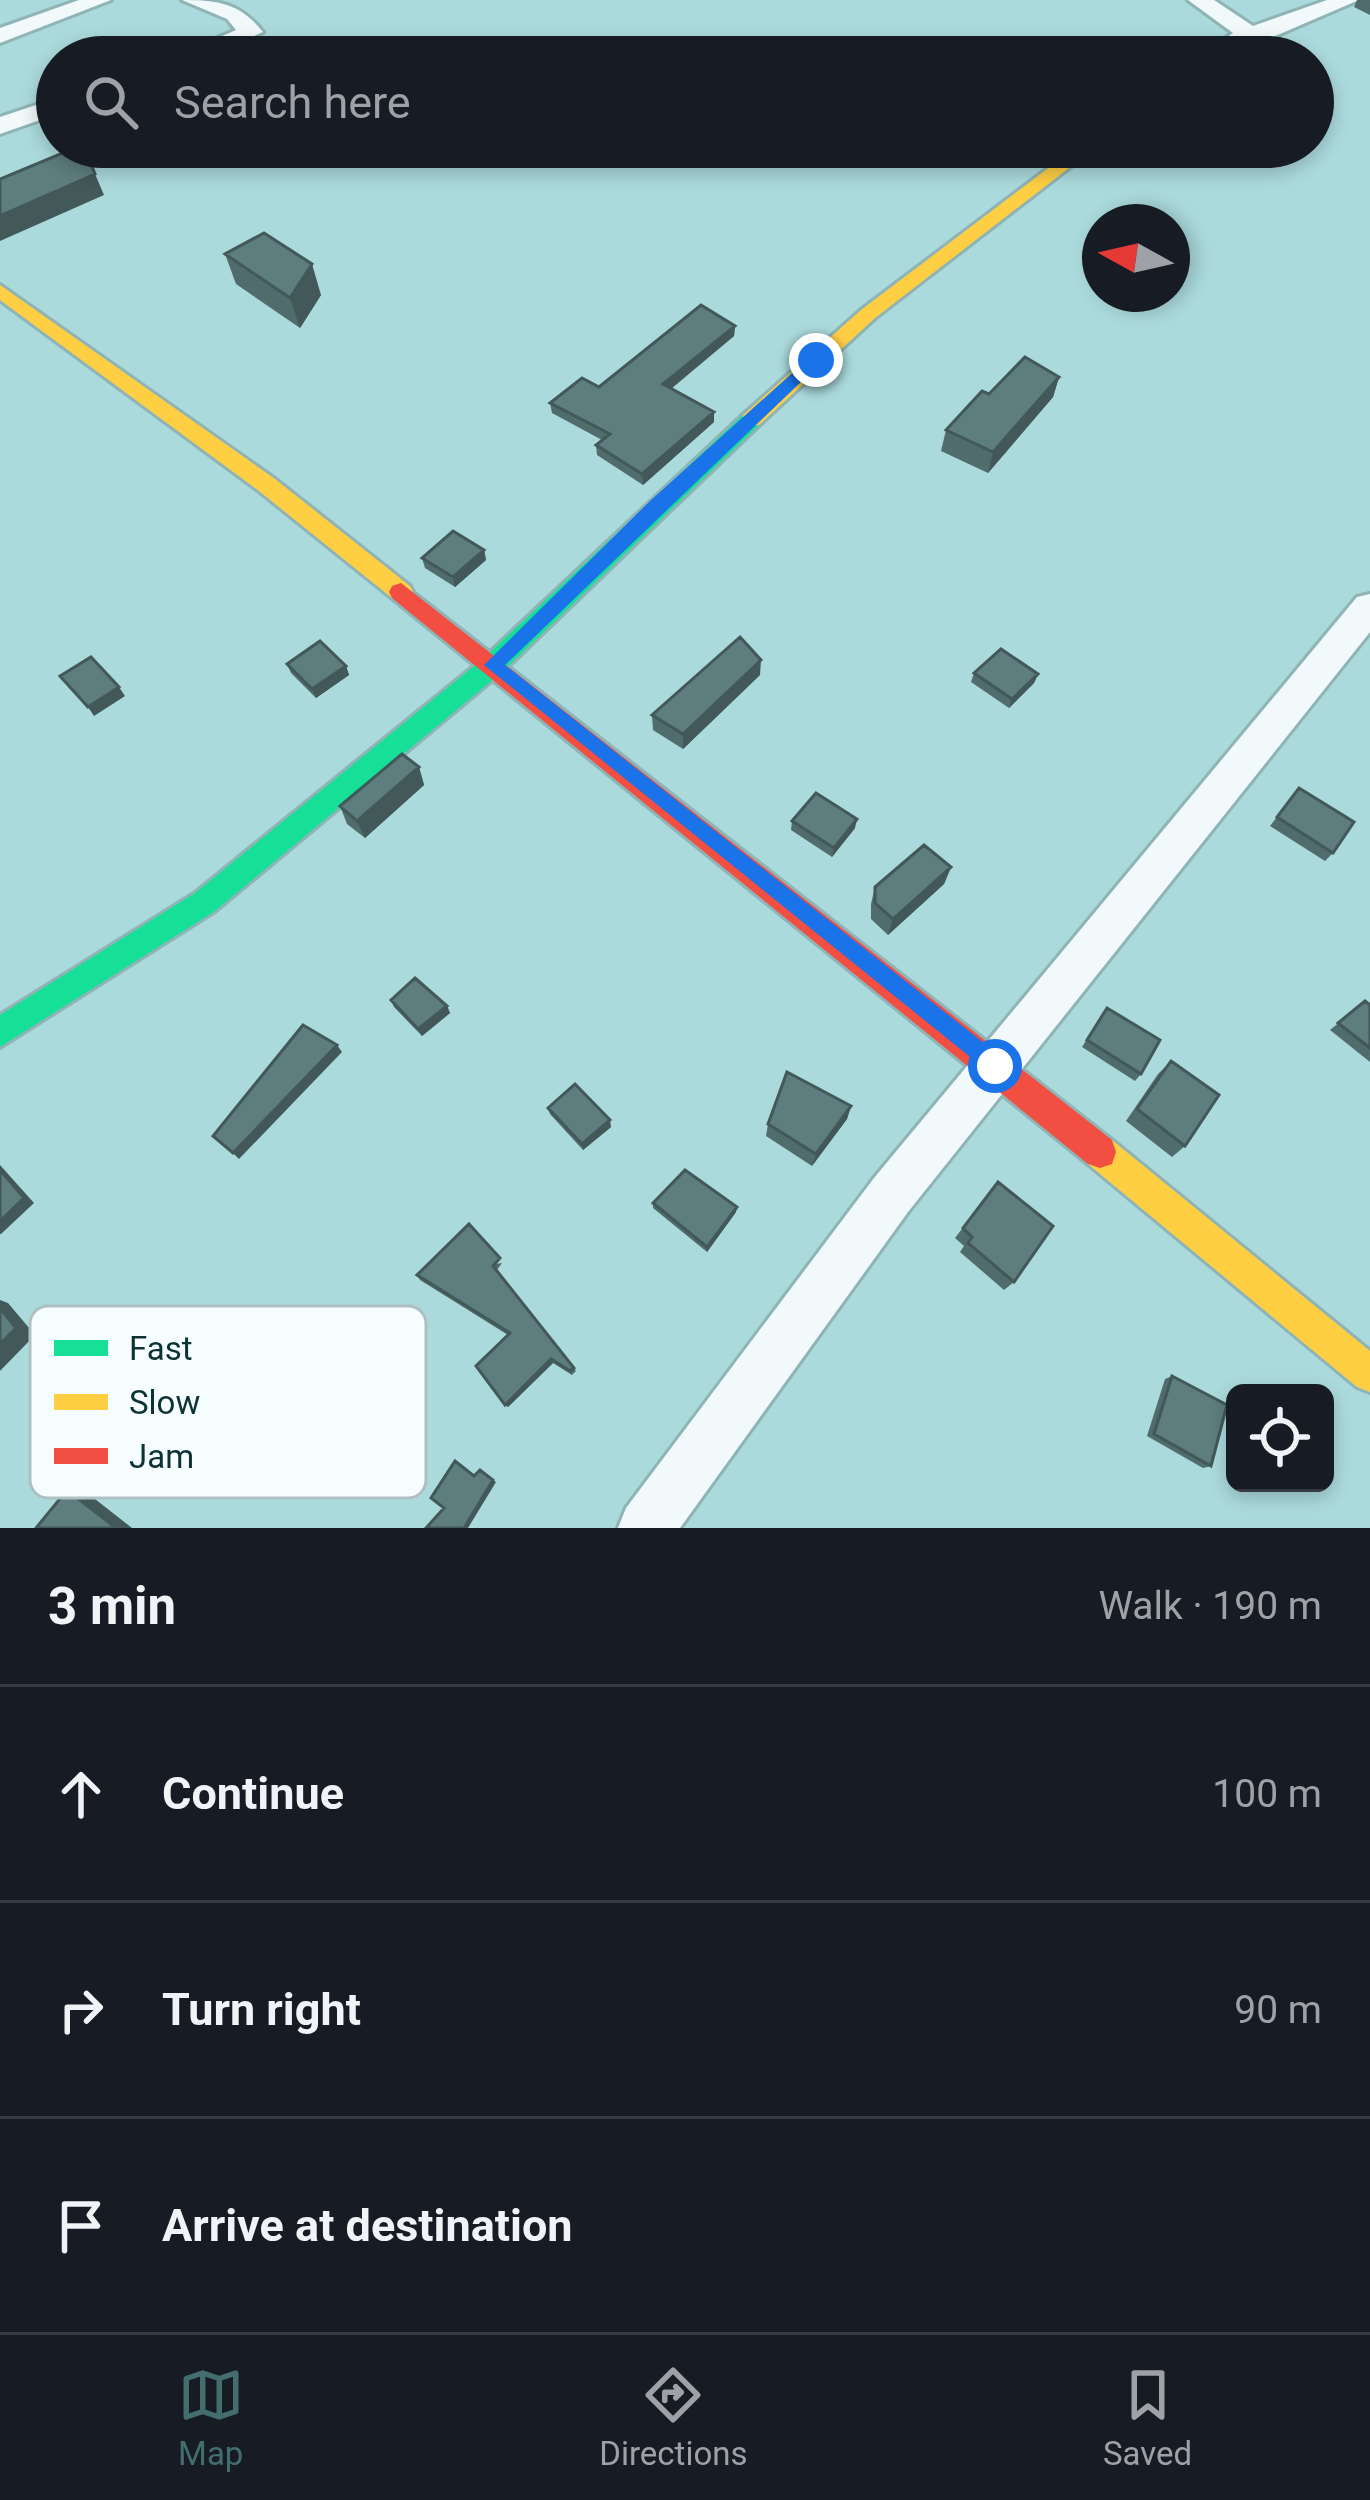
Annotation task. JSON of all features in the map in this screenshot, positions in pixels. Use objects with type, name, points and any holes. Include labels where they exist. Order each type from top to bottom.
[{"type":"street","points":[[0,36],[100,0]]},
{"type":"street","points":[[193,0],[235,14],[251,32],[240,36]]},
{"type":"street","points":[[1199,0],[1251,35],[1348,0]]},
{"type":"street","points":[[0,126],[36,113]]},
{"type":"street","points":[[0,1032],[205,902],[493,665],[656,505],[850,329],[1060,168]]},
{"type":"street","points":[[0,291],[268,485],[995,1066],[1370,1374]]},
{"type":"street","points":[[646,1528],[891,1195],[1370,607]]},
{"type":"building","points":[[36,164],[36,168],[93,168],[95,174],[0,216],[0,179]]},
{"type":"building","points":[[264,233],[312,264],[290,298],[225,254]]},
{"type":"building","points":[[701,305],[735,326],[663,384],[714,412],[642,474],[596,445],[610,434],[550,403],[582,378],[599,387]]},
{"type":"building","points":[[1025,357],[1059,377],[993,452],[946,430],[982,391],[989,394]]},
{"type":"building","points":[[453,531],[484,550],[453,577],[422,558]]},
{"type":"building","points":[[740,637],[761,660],[683,734],[652,715]]},
{"type":"building","points":[[320,641],[346,666],[312,689],[287,664]]},
{"type":"building","points":[[1001,649],[1038,674],[1012,699],[974,673]]},
{"type":"building","points":[[91,657],[119,687],[88,707],[60,676]]},
{"type":"building","points":[[402,754],[419,767],[357,821],[340,806]]},
{"type":"building","points":[[1299,788],[1354,822],[1333,853],[1277,817]]},
{"type":"building","points":[[816,793],[857,819],[834,848],[792,821]]},
{"type":"building","points":[[924,845],[951,867],[893,919],[875,903],[875,887]]},
{"type":"building","points":[[415,978],[447,1006],[418,1029],[391,1000]]},
{"type":"building","points":[[1365,1001],[1370,1005],[1370,1048],[1338,1023]]},
{"type":"building","points":[[1107,1008],[1160,1040],[1141,1074],[1087,1040]]},
{"type":"building","points":[[303,1025],[337,1045],[233,1153],[213,1136]]},
{"type":"building","points":[[1171,1061],[1219,1095],[1185,1146],[1137,1109]]},
{"type":"building","points":[[787,1072],[851,1106],[816,1154],[768,1124]]},
{"type":"building","points":[[575,1084],[610,1120],[582,1144],[548,1108]]},
{"type":"building","points":[[0,1170],[24,1198],[0,1221]]},
{"type":"building","points":[[685,1170],[737,1207],[707,1247],[653,1203]]},
{"type":"building","points":[[998,1182],[1053,1226],[1014,1282],[968,1243],[972,1237],[963,1228]]},
{"type":"building","points":[[469,1224],[500,1258],[493,1266],[574,1368],[570,1371],[551,1359],[505,1405],[476,1366],[510,1333],[417,1275]]},
{"type":"building","points":[[0,1308],[16,1328],[0,1344]]},
{"type":"building","points":[[1172,1376],[1226,1404],[1211,1466],[1154,1434]]},
{"type":"building","points":[[455,1461],[474,1476],[480,1470],[493,1480],[464,1528],[426,1528],[444,1508],[431,1498]]},
{"type":"building","points":[[60,1498],[77,1498],[116,1528],[36,1528]]},
{"type":"traffic: fast","points":[[0,1032],[205,902],[493,665],[751,420]]},
{"type":"traffic: slow","points":[[751,420],[868,314],[1059,168]]},
{"type":"traffic: slow","points":[[0,291],[267,485],[401,592]]},
{"type":"traffic: slow","points":[[1100,1152],[1370,1374]]},
{"type":"traffic: jam","points":[[401,592],[1100,1152]]},
{"type":"route","points":[[816,360],[656,505],[493,665],[995,1066]]}]
